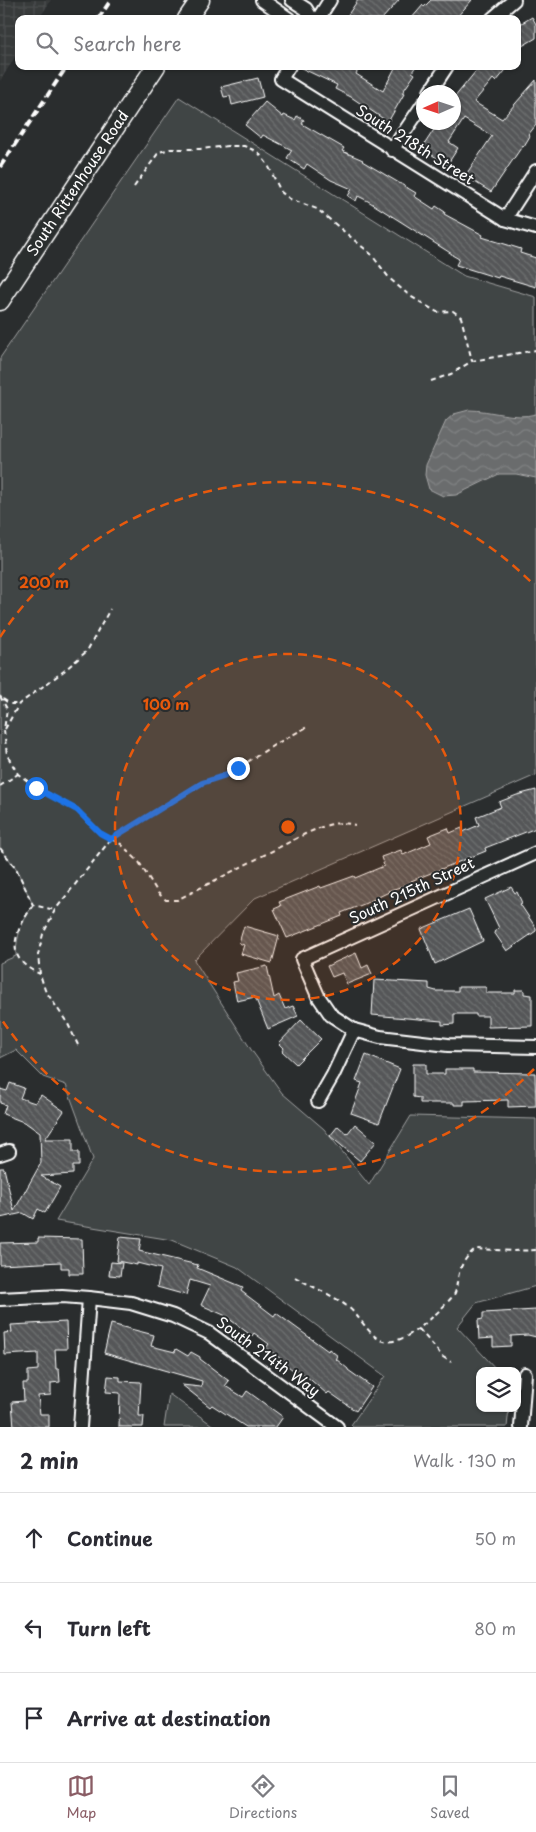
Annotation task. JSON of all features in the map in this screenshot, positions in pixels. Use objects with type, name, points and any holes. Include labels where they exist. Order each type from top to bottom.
[{"type":"main road","points":[[190,15],[200,0]]},
{"type":"main road","name":"South Rittenhouse Road","points":[[0,301],[153,70]]},
{"type":"street","points":[[262,0],[283,15]]},
{"type":"street","points":[[292,0],[306,9],[310,15]]},
{"type":"street","points":[[321,15],[330,0]]},
{"type":"street","points":[[497,15],[514,0]]},
{"type":"street","name":"South 218th Street","points":[[287,70],[281,79],[392,150],[505,220],[536,228]]},
{"type":"street","points":[[435,85],[444,70]]},
{"type":"street","points":[[392,150],[416,114]]},
{"type":"street","points":[[505,220],[536,171]]},
{"type":"street","name":"South 215th Street","points":[[354,1030],[331,1015],[318,996],[302,959],[536,853]]},
{"type":"street","points":[[318,1101],[334,1075],[354,1030],[380,1037],[448,1045],[536,1047]]},
{"type":"street","name":"South 214th Way","points":[[0,1299],[62,1296],[89,1298],[131,1303],[173,1316],[209,1333],[336,1427]]},
{"type":"street","points":[[80,1427],[89,1298]]},
{"type":"street","points":[[522,1427],[525,1374]]},
{"type":"path","points":[[134,187],[158,152],[170,149],[244,146],[258,152],[268,165],[281,192],[290,199],[317,210],[371,254],[390,279],[410,296],[437,312],[453,311],[461,317],[472,361]]},
{"type":"path","points":[[431,381],[451,374],[472,361],[536,350]]},
{"type":"path","points":[[4,730],[19,704],[64,671],[87,651],[110,609]]},
{"type":"path","points":[[1,697],[10,704],[19,704]]},
{"type":"path","points":[[1,697],[7,709],[4,730],[7,755],[18,774],[36,788],[77,810],[100,833],[120,844],[139,862],[158,893],[166,900],[177,900],[326,825],[343,822],[355,825]]},
{"type":"path","points":[[78,1045],[68,1024],[45,990],[40,974],[38,955],[43,934],[55,910],[111,839],[202,783],[223,776],[309,726]]},
{"type":"path","points":[[0,786],[18,774]]},
{"type":"path","points":[[0,848],[16,868],[33,905]]},
{"type":"path","points":[[33,905],[55,910]]},
{"type":"path","points":[[33,905],[22,921],[16,940],[16,956],[26,968],[40,974]]},
{"type":"path","points":[[295,1277],[346,1306],[379,1339],[389,1342],[401,1339],[419,1329],[455,1294],[458,1275],[465,1258],[474,1250],[536,1250]]},
{"type":"path","points":[[419,1329],[443,1357],[451,1362]]},
{"type":"shaded area","points":[[0,0],[51,0],[42,15],[15,15],[15,57],[0,81]]},
{"type":"shaded area","points":[[179,97],[464,276],[536,297],[536,775],[255,898],[194,960],[252,1051],[282,1093],[324,1129],[369,1185],[411,1116],[536,1119],[536,1286],[476,1303],[457,1327],[494,1367],[476,1367],[476,1412],[509,1412],[507,1427],[353,1427],[351,1425],[385,1376],[237,1267],[172,1240],[56,1221],[93,1159],[66,1085],[43,1077],[16,1050],[0,1058],[0,963],[16,956],[20,929],[33,905],[16,868],[0,848],[0,358]]},
{"type":"shaded area","points":[[169,1394],[215,1427],[164,1427]]},
{"type":"water","points":[[469,410],[519,416],[536,414],[536,478],[516,474],[499,474],[456,495],[443,496],[429,489],[425,475],[426,465],[446,421],[454,414]]},
{"type":"building","points":[[358,0],[399,0],[386,15],[348,15]]},
{"type":"building","points":[[431,0],[472,0],[459,15],[414,15],[423,5],[424,7]]},
{"type":"building","points":[[532,17],[536,24],[536,38],[521,47],[521,24]]},
{"type":"building","points":[[305,70],[358,70],[356,74],[383,91],[394,70],[413,70],[412,72],[415,74],[402,93],[404,94],[388,122],[351,97],[335,89],[337,85]]},
{"type":"building","points":[[477,70],[506,70],[496,82],[493,79],[474,102],[502,119],[536,80],[536,125],[528,135],[530,136],[524,146],[491,192],[465,176],[492,136],[464,119],[461,124],[461,89]]},
{"type":"building","points":[[258,78],[263,97],[232,105],[230,96],[224,97],[221,87]]},
{"type":"building","points":[[265,102],[283,117],[284,115],[295,120],[297,116],[304,120],[302,124],[344,148],[342,151],[363,160],[416,193],[414,196],[434,209],[436,206],[445,212],[444,214],[483,235],[482,237],[521,249],[520,253],[536,258],[536,287],[456,265],[459,259],[452,254],[368,201],[358,196],[356,201],[348,196],[352,189],[331,180],[307,164],[304,169],[287,158],[292,150],[263,135],[261,138],[245,125]]},
{"type":"building","points":[[434,130],[457,130],[449,142],[458,148],[447,165],[422,148]]},
{"type":"building","points":[[536,790],[536,828],[485,848],[486,851],[411,881],[412,883],[388,891],[364,904],[341,913],[342,916],[287,938],[274,909],[281,906],[279,902],[320,886],[321,888],[354,876],[355,878],[384,866],[381,857],[401,850],[403,855],[431,843],[428,836],[448,828],[450,833],[462,828],[463,832],[479,825],[476,817],[501,807],[499,802]]},
{"type":"building","points":[[511,887],[515,893],[517,892],[522,903],[520,904],[536,928],[536,931],[507,951],[494,932],[499,928],[485,899]]},
{"type":"building","points":[[469,909],[483,941],[435,964],[421,929]]},
{"type":"building","points":[[244,926],[279,936],[272,963],[241,954],[244,945],[239,943]]},
{"type":"building","points":[[356,953],[362,968],[368,965],[372,974],[347,984],[342,973],[332,977],[327,966]]},
{"type":"building","points":[[267,966],[274,998],[279,995],[285,1009],[293,1006],[298,1016],[268,1029],[255,997],[237,1001],[233,982],[238,981],[236,973]]},
{"type":"building","points":[[374,980],[429,983],[429,989],[436,991],[458,991],[458,987],[486,987],[486,993],[515,993],[515,990],[524,990],[524,994],[532,995],[532,1026],[488,1027],[488,1016],[476,1016],[476,1014],[454,1014],[454,1024],[442,1025],[442,1021],[372,1015]]},
{"type":"building","points":[[301,1020],[321,1039],[296,1064],[282,1051],[284,1048],[279,1043]]},
{"type":"building","points":[[366,1055],[400,1069],[379,1123],[351,1113],[362,1083],[356,1081]]},
{"type":"building","points":[[413,1064],[426,1064],[426,1074],[445,1074],[445,1069],[473,1069],[473,1072],[535,1073],[536,1106],[508,1107],[508,1100],[464,1101],[464,1105],[454,1105],[454,1103],[420,1103],[420,1098],[413,1097]]},
{"type":"building","points":[[10,1083],[24,1088],[20,1098],[35,1103],[41,1095],[64,1111],[45,1139],[73,1139],[73,1152],[79,1152],[79,1166],[73,1166],[73,1174],[41,1176],[60,1187],[45,1213],[38,1209],[33,1219],[23,1213],[0,1218],[0,1168],[4,1168],[14,1211],[41,1163],[40,1133],[26,1123],[3,1114],[6,1105],[0,1103],[0,1089],[7,1091]]},
{"type":"building","points":[[355,1124],[376,1142],[360,1161],[330,1136],[338,1126],[347,1134]]},
{"type":"building","points":[[120,1237],[141,1239],[139,1251],[198,1265],[197,1268],[243,1287],[241,1291],[274,1316],[276,1313],[328,1351],[329,1349],[338,1356],[336,1359],[348,1370],[372,1387],[356,1411],[329,1392],[327,1394],[304,1374],[303,1376],[280,1360],[266,1348],[269,1344],[254,1333],[252,1336],[224,1315],[201,1305],[210,1286],[190,1280],[186,1295],[157,1287],[161,1269],[137,1263],[137,1265],[117,1261]]},
{"type":"building","points":[[38,1238],[82,1239],[83,1274],[69,1274],[69,1268],[61,1268],[61,1262],[0,1265],[0,1243],[38,1242]]},
{"type":"building","points":[[111,1262],[122,1263],[120,1276],[109,1275]]},
{"type":"building","points":[[536,1310],[536,1337],[528,1335],[511,1336],[511,1346],[493,1347],[493,1338],[479,1339],[478,1320],[483,1319],[483,1313]]},
{"type":"building","points":[[66,1322],[67,1349],[55,1349],[56,1369],[59,1369],[60,1382],[51,1383],[51,1395],[38,1396],[40,1414],[49,1414],[49,1427],[14,1427],[12,1402],[24,1401],[23,1383],[28,1383],[28,1371],[38,1370],[38,1353],[5,1355],[4,1333],[12,1332],[11,1325]]},
{"type":"building","points":[[111,1324],[154,1335],[151,1346],[175,1352],[176,1349],[188,1356],[191,1352],[229,1381],[225,1386],[243,1397],[247,1391],[283,1417],[276,1427],[246,1427],[212,1405],[210,1407],[182,1385],[201,1387],[202,1381],[104,1353]]},
{"type":"building","points":[[108,1376],[120,1377],[120,1381],[141,1382],[139,1416],[144,1416],[143,1427],[119,1427],[120,1393],[106,1392]]},
{"type":"railway","points":[[101,15],[111,0]]},
{"type":"railway","points":[[0,167],[64,70]]},
{"type":"route","points":[[36,788],[77,810],[100,833],[111,839],[202,783],[223,776],[238,768]]}]
